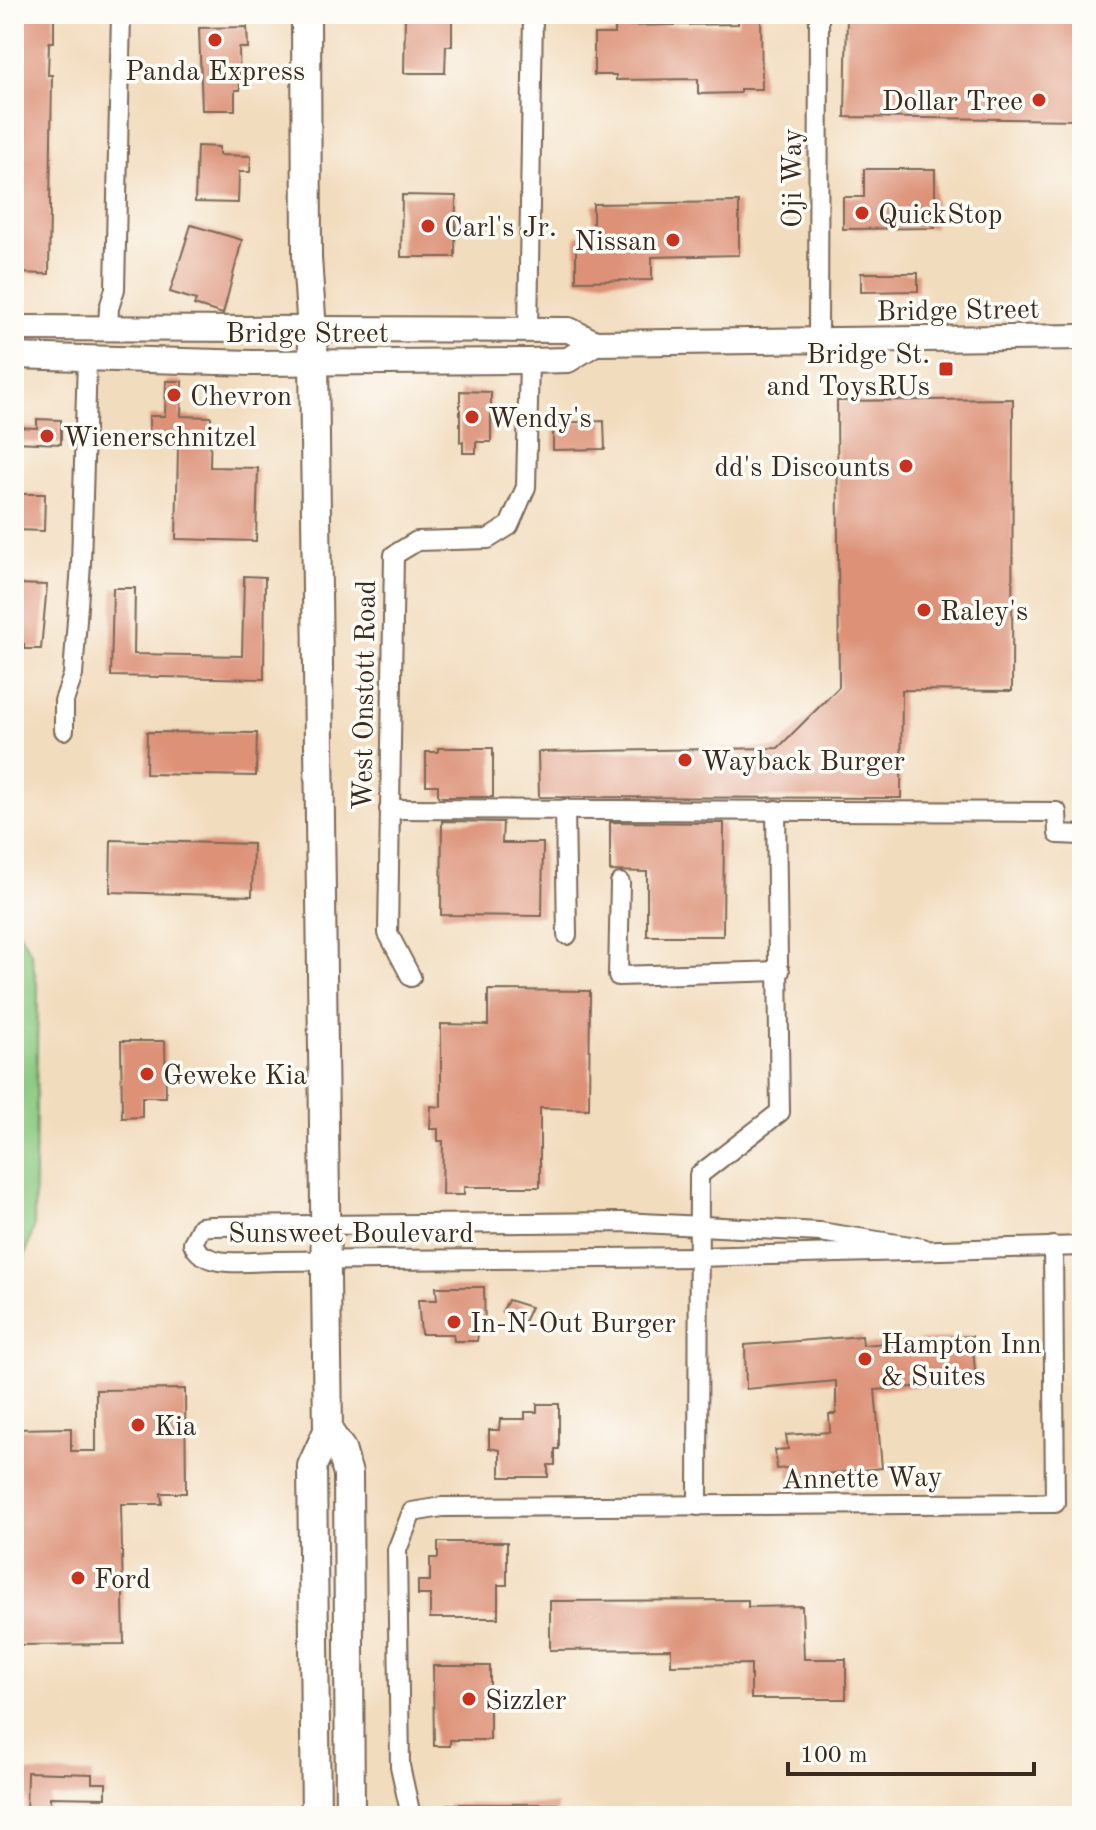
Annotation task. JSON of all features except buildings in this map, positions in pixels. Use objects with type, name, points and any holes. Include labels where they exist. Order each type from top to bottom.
[{"type":"highway","points":[[306,14],[307,228],[314,361],[327,1226],[328,1431],[312,1466],[316,1816]]},
{"type":"highway","points":[[328,1431],[341,1449],[348,1474],[350,1816]]},
{"type":"main road","name":"Bridge Street","points":[[14,328],[569,330],[590,340],[1082,337]]},
{"type":"main road","points":[[14,355],[48,341],[85,341],[108,328]]},
{"type":"main road","points":[[87,359],[110,346],[146,342],[181,329]]},
{"type":"main road","points":[[446,361],[482,349],[518,344],[528,331]]},
{"type":"main road","name":"Bridge Street","points":[[14,355],[87,359],[568,360],[590,340]]},
{"type":"street","points":[[108,328],[109,308],[115,289],[121,14]]},
{"type":"street","points":[[528,331],[533,14]]},
{"type":"street","name":"Oji Way","points":[[818,341],[819,14]]},
{"type":"street","points":[[64,730],[64,701],[73,675],[81,564],[87,359]]},
{"type":"street","name":"West Onstott Road","points":[[411,977],[388,933],[394,555],[417,541],[488,539],[509,526],[526,487],[529,361]]},
{"type":"street","points":[[389,809],[1057,812],[1058,834],[1082,835]]},
{"type":"street","points":[[565,809],[567,935]]},
{"type":"street","points":[[698,1506],[699,1175],[780,1112],[776,810]]},
{"type":"street","points":[[620,883],[618,976],[780,971]]},
{"type":"street","name":"Sunsweet Boulevard","points":[[923,1248],[820,1232],[622,1222],[201,1227],[193,1243],[196,1251],[211,1260],[698,1257],[923,1248],[1082,1246]]},
{"type":"street","name":"Annette Way","points":[[411,1816],[400,1766],[397,1550],[412,1512],[442,1507],[1055,1503],[1053,1246]]},
{"type":"green space","points":[[14,923],[31,953],[38,990],[34,1227],[24,1259],[14,1274]]},
{"type":"place","name":"Panda Express","points":[[215,40]]},
{"type":"place","name":"Dollar Tree","points":[[1039,100]]},
{"type":"place","name":"QuickStop","points":[[862,213]]},
{"type":"place","name":"Carl's Jr.","points":[[428,226]]},
{"type":"place","name":"Nissan","points":[[673,240]]},
{"type":"place","name":"Bridge St. and ToysRUs","points":[[946,369]]},
{"type":"place","name":"Chevron","points":[[174,395]]},
{"type":"place","name":"Wendy's","points":[[472,417]]},
{"type":"place","name":"Wienerschnitzel","points":[[47,436]]},
{"type":"place","name":"dd's Discounts","points":[[906,466]]},
{"type":"place","name":"Raley's","points":[[924,610]]},
{"type":"place","name":"Wayback Burger","points":[[685,760]]},
{"type":"place","name":"Geweke Kia","points":[[147,1074]]},
{"type":"place","name":"In-N-Out Burger","points":[[454,1322]]},
{"type":"place","name":"Hampton Inn & Suites","points":[[865,1359]]},
{"type":"place","name":"Kia","points":[[138,1425]]},
{"type":"place","name":"Ford","points":[[78,1578]]},
{"type":"place","name":"Sizzler","points":[[469,1699]]}]
